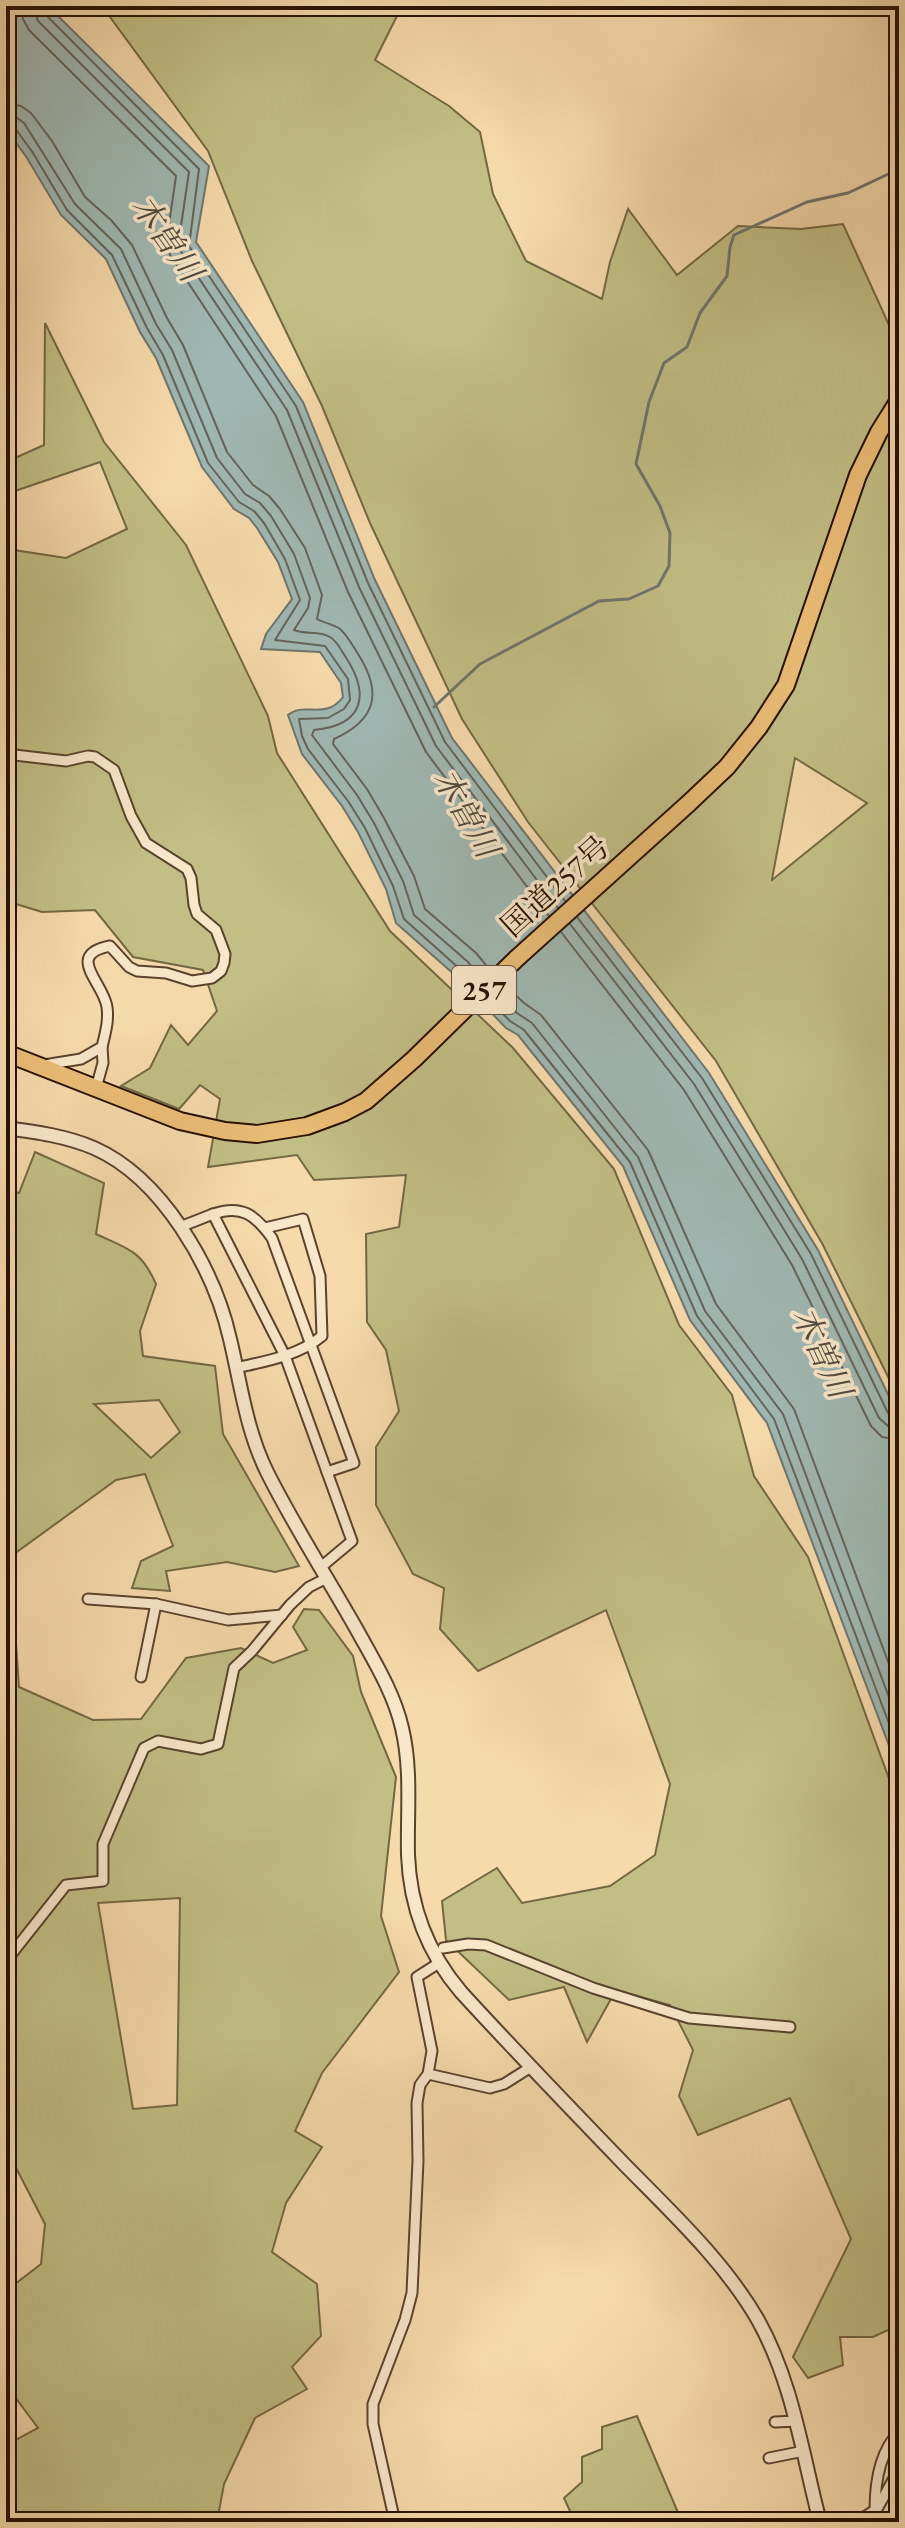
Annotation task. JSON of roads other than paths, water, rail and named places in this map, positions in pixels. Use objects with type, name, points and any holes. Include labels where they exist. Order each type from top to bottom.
[{"type":"highway","name":"国道257号","points":[[6,1053],[206,1128],[257,1134],[307,1126],[366,1101],[727,767],[759,727],[786,685],[858,475],[899,400]]},
{"type":"street","points":[[6,754],[66,761],[88,756],[108,764],[120,783],[131,816],[146,843],[187,869],[197,914],[216,930],[225,954],[221,971],[204,981],[192,981],[166,973],[137,971],[129,967],[110,946],[93,952],[88,958],[88,968],[107,1004],[103,1063],[96,1088]]},
{"type":"street","points":[[40,1066],[81,1059],[102,1047]]},
{"type":"street","points":[[6,1128],[70,1139],[96,1149],[144,1181],[180,1227],[218,1301],[256,1448],[385,1681],[401,1725],[409,1769],[408,1855],[413,1900],[420,1926],[439,1963],[461,1992],[693,2236],[734,2285],[758,2320],[783,2374],[820,2522]]},
{"type":"street","points":[[180,1227],[228,1209],[249,1213],[272,1238],[354,1463],[327,1472]]},
{"type":"street","points":[[6,1961],[66,1885],[103,1881],[103,1844],[144,1748],[158,1741],[201,1749],[218,1744],[234,1668],[352,1541],[285,1356],[213,1214]]},
{"type":"street","points":[[236,1368],[285,1356],[322,1336],[320,1276],[303,1219],[265,1228]]},
{"type":"street","points":[[88,1599],[156,1604],[228,1620],[282,1615]]},
{"type":"street","points":[[141,1677],[156,1604]]},
{"type":"street","points":[[443,1948],[486,1945],[593,1988],[689,2018],[790,2027]]},
{"type":"street","points":[[395,2522],[375,2433],[373,2404],[412,2293],[418,2171],[417,2103],[420,2085],[428,2074],[432,2051],[417,1977],[439,1963]]},
{"type":"street","points":[[428,2074],[490,2088],[504,2084],[531,2067]]},
{"type":"street","points":[[775,2422],[797,2421]]},
{"type":"street","points":[[875,2510],[878,2474],[884,2453],[899,2432]]},
{"type":"street","points":[[769,2458],[804,2451]]},
{"type":"street","points":[[856,2522],[875,2510],[893,2480],[899,2480]]},
{"type":"water","name":"木曽川","points":[[6,6],[48,6],[209,166],[196,242],[303,402],[375,580],[452,738],[709,1073],[818,1250],[899,1417],[899,1772],[767,1423],[690,1320],[623,1166],[518,1035],[506,1028],[456,976],[396,923],[386,889],[358,832],[302,754],[288,715],[294,711],[322,710],[336,704],[343,697],[341,683],[320,652],[261,649],[266,634],[292,599],[278,562],[249,518],[234,509],[202,467],[156,358],[140,332],[106,259],[61,215],[6,129]]},
{"type":"waterway","points":[[434,707],[480,664],[599,601],[629,599],[658,586],[669,566],[670,533],[660,506],[636,464],[649,402],[664,363],[687,347],[700,313],[727,276],[734,235],[807,202],[848,193],[899,169]]}]
